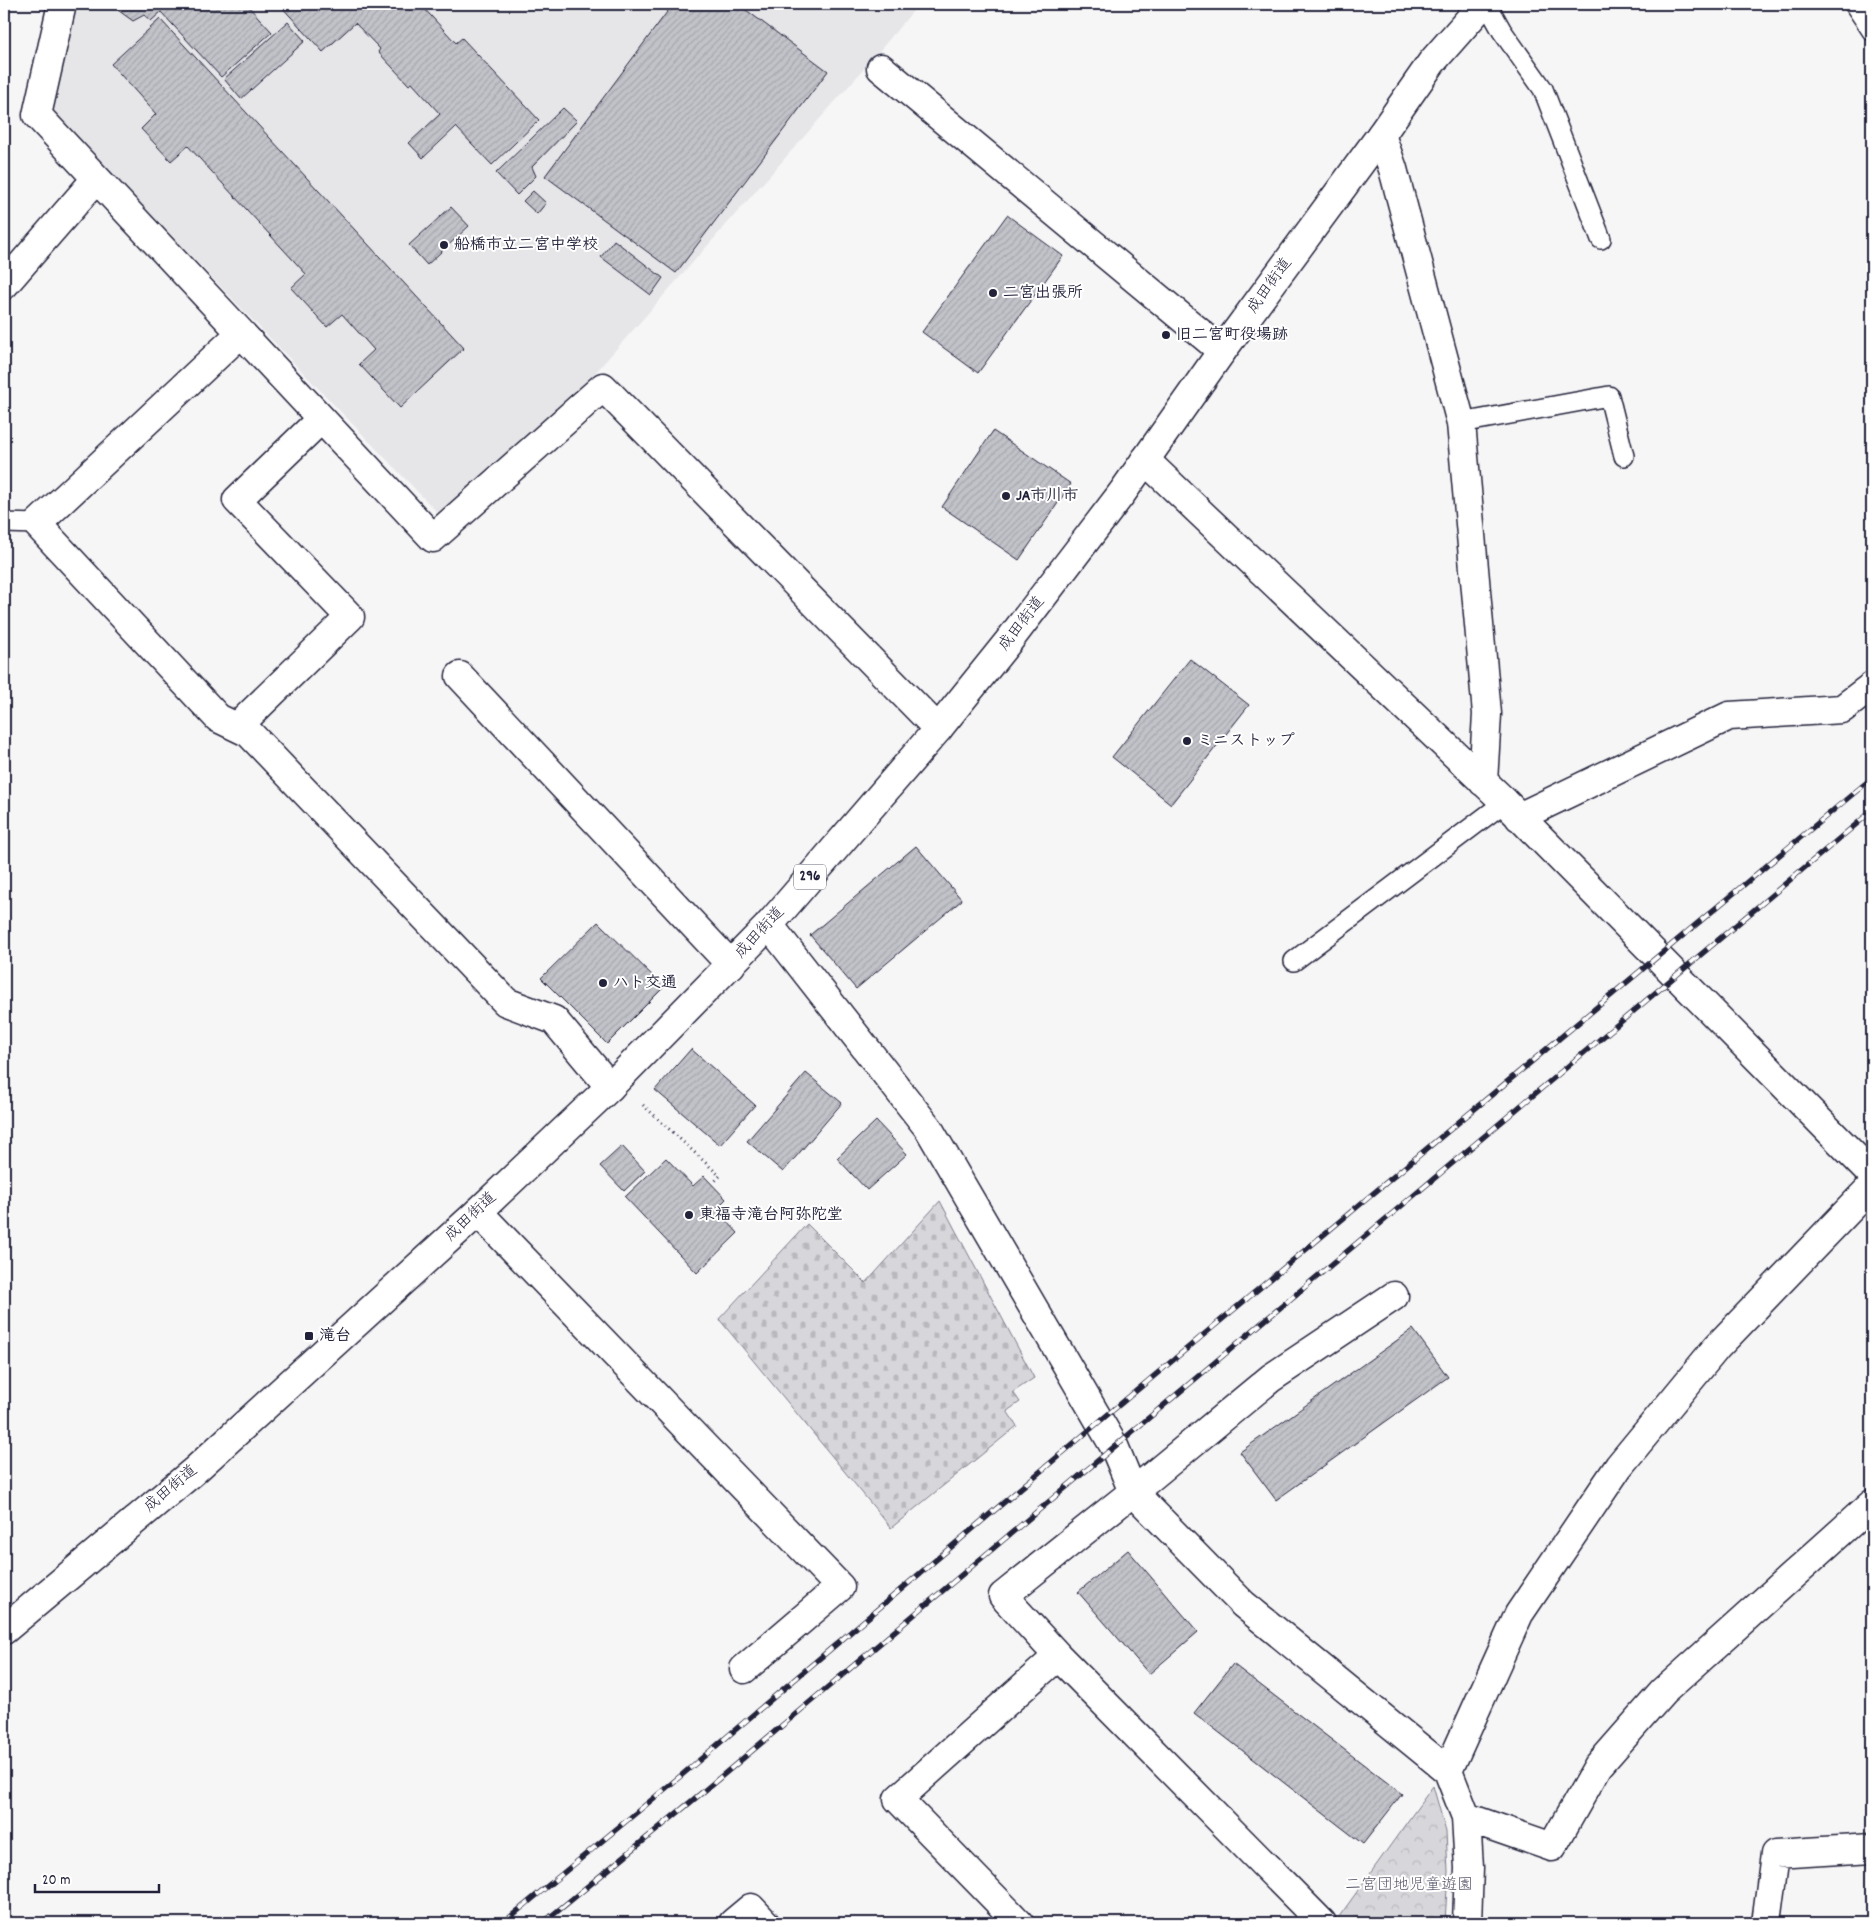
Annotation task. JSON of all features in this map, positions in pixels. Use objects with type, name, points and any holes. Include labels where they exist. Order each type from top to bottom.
[{"type":"main road","points":[[62,4],[36,115],[433,538],[603,388],[938,729]]},
{"type":"main road","name":"成田街道","points":[[4,1630],[194,1471],[478,1212],[610,1087],[769,925],[938,729],[1014,634],[1122,493],[1222,351],[1381,135],[1432,62],[1485,4]]},
{"type":"main road","points":[[881,68],[1222,351]]},
{"type":"main road","points":[[1381,135],[1393,169],[1461,423],[1487,714],[1483,782]]},
{"type":"main road","points":[[4,285],[96,179]]},
{"type":"main road","points":[[241,333],[36,524],[218,718],[249,733],[506,1002],[554,1020],[610,1087]]},
{"type":"main road","points":[[237,727],[350,617],[237,500],[321,419]]},
{"type":"main road","points":[[1145,460],[1512,810],[1872,1174]]},
{"type":"main road","points":[[460,676],[730,965]]},
{"type":"main road","points":[[1512,810],[1729,716],[1842,709],[1872,686]]},
{"type":"main road","points":[[769,925],[929,1129],[1114,1446],[1133,1492],[1243,1604],[1448,1772],[1466,1817],[1469,1868],[1467,1923]]},
{"type":"main road","points":[[1448,1772],[1519,1614],[1619,1466],[1717,1347],[1872,1186]]},
{"type":"main road","points":[[478,1212],[840,1587],[744,1669]]},
{"type":"main road","points":[[1322,1923],[1058,1656],[1003,1596],[1271,1378],[1394,1296]]},
{"type":"main road","points":[[1466,1817],[1552,1847],[1598,1766],[1663,1692],[1872,1504]]},
{"type":"main road","points":[[1019,1923],[898,1799],[1058,1656]]},
{"type":"main road","points":[[1766,1923],[1775,1854],[1872,1848]]},
{"type":"main road","points":[[733,1923],[751,1908],[765,1923]]},
{"type":"lane","points":[[1485,4],[1543,89],[1601,238]]},
{"type":"lane","points":[[1854,4],[1872,31]]},
{"type":"lane","points":[[1461,423],[1609,396],[1624,456]]},
{"type":"lane","points":[[4,523],[36,524]]},
{"type":"lane","points":[[1294,961],[1512,810]]},
{"type":"path","points":[[640,1102],[720,1176],[715,1181]]},
{"type":"shaded area","name":"船橋市立二宮中学校","points":[[72,4],[919,4],[588,381],[438,513],[49,108]]},
{"type":"green space","points":[[940,1201],[1034,1378],[1013,1392],[1020,1402],[1007,1411],[1017,1426],[891,1528],[719,1319],[807,1224],[866,1283]]},
{"type":"green space","name":"二宮団地児童遊園","points":[[1433,1786],[1446,1832],[1448,1871],[1445,1923],[1342,1923],[1336,1921]]},
{"type":"building","points":[[115,4],[246,4],[272,32],[221,77],[161,12],[151,21],[144,15],[133,21],[115,8]]},
{"type":"building","points":[[279,4],[420,4],[456,43],[462,38],[539,120],[492,165],[456,127],[423,158],[409,143],[440,114],[412,83],[409,85],[378,52],[380,49],[355,23],[323,52]]},
{"type":"building","points":[[673,4],[738,4],[828,71],[676,273],[545,176]]},
{"type":"building","points":[[160,19],[464,348],[400,408],[359,364],[374,350],[342,314],[327,327],[291,288],[306,274],[188,146],[171,161],[141,129],[156,114],[111,64]]},
{"type":"building","points":[[288,22],[305,41],[241,99],[224,79]]},
{"type":"building","points":[[563,108],[577,121],[532,167],[536,176],[517,195],[496,173]]},
{"type":"building","points":[[533,191],[546,203],[537,214],[523,201]]},
{"type":"building","points":[[451,207],[469,226],[427,265],[409,245]]},
{"type":"building","points":[[1007,215],[1063,256],[978,373],[922,332]]},
{"type":"building","points":[[614,240],[663,278],[651,295],[601,257]]},
{"type":"building","name":"JA市川市","points":[[993,431],[1071,484],[1019,560],[942,507]]},
{"type":"building","points":[[1190,659],[1249,705],[1171,804],[1112,757]]},
{"type":"building","points":[[916,846],[962,900],[856,989],[810,935]]},
{"type":"building","name":"ハト交通","points":[[598,922],[664,987],[607,1044],[541,978]]},
{"type":"building","points":[[691,1049],[755,1105],[720,1145],[655,1090]]},
{"type":"building","points":[[806,1073],[842,1103],[783,1172],[747,1141]]},
{"type":"building","points":[[876,1121],[907,1154],[867,1190],[837,1158]]},
{"type":"building","points":[[622,1146],[645,1171],[624,1191],[600,1166]]},
{"type":"building","points":[[666,1158],[693,1186],[704,1176],[726,1199],[716,1209],[738,1233],[697,1273],[625,1197]]},
{"type":"building","points":[[1413,1329],[1448,1377],[1276,1500],[1240,1452]]},
{"type":"building","points":[[1128,1550],[1198,1632],[1149,1674],[1078,1592]]},
{"type":"building","points":[[1233,1664],[1402,1794],[1363,1844],[1194,1713]]},
{"type":"railway","points":[[503,1923],[683,1774],[1100,1421],[1872,778]]},
{"type":"railway","points":[[543,1923],[704,1791],[1872,811]]},
{"type":"place","name":"船橋市立二宮中学校","points":[[444,245]]},
{"type":"place","name":"二宮出張所","points":[[993,293]]},
{"type":"place","name":"旧二宮町役場跡","points":[[1166,335]]},
{"type":"place","name":"JA市川市","points":[[1006,496]]},
{"type":"place","name":"ミニストップ","points":[[1187,741]]},
{"type":"place","name":"ハト交通","points":[[603,983]]},
{"type":"place","name":"東福寺滝台阿弥陀堂","points":[[689,1215]]},
{"type":"place","name":"滝台","points":[[309,1336]]}]
